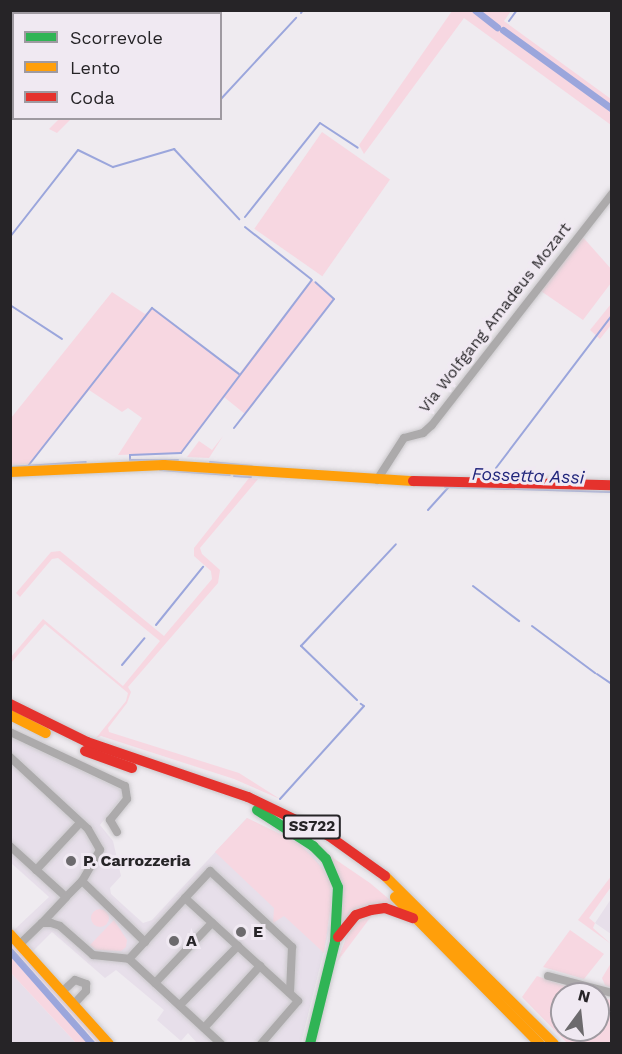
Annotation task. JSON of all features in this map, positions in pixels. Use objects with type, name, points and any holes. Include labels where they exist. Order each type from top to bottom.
[{"type":"main road","points":[[10,472],[164,465],[377,480],[612,485]]},
{"type":"main road","name":"SS722","points":[[10,704],[87,742],[248,797],[329,836],[368,862],[408,897],[554,1044]]},
{"type":"main road","name":"SS722","points":[[10,715],[111,761],[257,810],[343,856],[379,882],[540,1044]]},
{"type":"main road","name":"SS722","points":[[257,810],[304,839],[326,859],[338,887],[335,942],[310,1044]]},
{"type":"main road","name":"SS722","points":[[335,942],[356,915],[371,910],[385,908],[420,922]]},
{"type":"main road","points":[[10,934],[109,1044]]},
{"type":"street","name":"Via Wolfgang Amadeus Mozart","points":[[377,480],[404,438],[423,433],[432,425],[612,194]]},
{"type":"street","points":[[10,732],[125,786],[127,799],[110,820],[117,832]]},
{"type":"street","points":[[10,757],[81,822],[100,850],[82,881],[20,944]]},
{"type":"street","points":[[36,870],[81,822]]},
{"type":"street","points":[[10,846],[66,897]]},
{"type":"street","points":[[129,959],[210,871],[292,947],[290,993]]},
{"type":"street","points":[[82,881],[145,942]]},
{"type":"street","points":[[185,898],[298,1001],[261,1044]]},
{"type":"street","points":[[155,982],[213,923]]},
{"type":"street","points":[[42,924],[60,926],[93,955],[129,959],[221,1044]]},
{"type":"street","points":[[180,1005],[238,946]]},
{"type":"street","points":[[204,1028],[260,966]]},
{"type":"street","points":[[548,976],[612,993]]},
{"type":"street","points":[[63,992],[75,980],[86,984],[86,991],[74,1004]]},
{"type":"shaded area","points":[[452,11],[471,11],[495,26],[480,11],[511,11],[504,21],[611,99],[611,125],[464,18],[364,154],[359,145]]},
{"type":"shaded area","points":[[58,120],[70,120],[57,133],[49,129]]},
{"type":"shaded area","points":[[322,132],[390,180],[322,276],[254,229]]},
{"type":"shaded area","points":[[611,190],[611,199],[581,235],[612,270],[611,283],[583,320],[538,289],[442,415],[437,412]]},
{"type":"shaded area","points":[[312,280],[334,299],[245,414],[224,397],[181,453],[118,455],[142,418],[128,408],[122,412],[89,390],[29,464],[11,465],[11,418],[112,292],[145,314],[152,308],[239,374]]},
{"type":"shaded area","points":[[611,304],[611,325],[600,339],[590,330]]},
{"type":"shaded area","points":[[223,436],[209,458],[187,457],[199,441],[212,450]]},
{"type":"shaded area","points":[[249,478],[258,479],[200,548],[202,554],[220,570],[218,583],[128,687],[131,692],[127,703],[108,728],[109,732],[239,773],[280,799],[234,779],[101,736],[96,738],[126,701],[128,693],[45,624],[11,663],[11,657],[43,619],[123,686],[160,641],[58,558],[52,559],[20,597],[16,593],[51,552],[60,551],[164,636],[212,579],[211,571],[194,556],[194,548]]},
{"type":"shaded area","points":[[11,737],[126,792],[100,825],[113,841],[121,876],[110,888],[111,894],[143,923],[152,920],[247,818],[312,854],[323,869],[329,930],[301,1043],[197,1043],[188,1033],[181,1041],[157,1020],[164,1010],[116,970],[105,978],[52,932],[33,951],[14,930],[49,897],[11,863]]},
{"type":"shaded area","points":[[247,818],[299,843],[323,869],[330,881],[331,904],[324,953],[284,916],[273,923],[274,908],[215,852]]},
{"type":"shaded area","points":[[326,853],[370,883],[402,910],[387,905],[341,926]]},
{"type":"shaded area","points":[[612,875],[611,887],[589,918],[595,923],[593,928],[611,944],[578,920]]},
{"type":"shaded area","points":[[611,899],[611,934],[595,923]]},
{"type":"shaded area","points":[[96,909],[104,909],[109,914],[107,925],[96,927],[91,922],[91,914]]},
{"type":"shaded area","points":[[373,914],[337,962],[351,925]]},
{"type":"shaded area","points":[[114,920],[127,940],[126,947],[121,951],[96,950],[90,945]]},
{"type":"shaded area","points":[[570,930],[604,954],[584,979],[543,967]]},
{"type":"shaded area","points":[[10,936],[106,1043],[97,1043],[11,946]]},
{"type":"shaded area","points":[[10,957],[88,1043],[76,1043],[11,973]]},
{"type":"shaded area","points":[[611,963],[611,988],[610,982],[604,982],[602,978]]},
{"type":"shaded area","points":[[11,973],[76,1043],[11,1043]]},
{"type":"shaded area","points":[[537,976],[554,982],[550,982],[550,1026],[522,997]]},
{"type":"shaded area","points":[[611,1000],[611,1043],[567,1043],[610,1042]]},
{"type":"waterway","points":[[475,10],[497,27]]},
{"type":"waterway","points":[[509,21],[517,10]]},
{"type":"waterway","points":[[222,98],[296,18]]},
{"type":"waterway","points":[[503,30],[612,109]]},
{"type":"waterway","points":[[245,217],[320,123],[358,148]]},
{"type":"waterway","points":[[10,237],[78,150],[113,167],[174,149],[239,219]]},
{"type":"waterway","points":[[245,227],[311,279]]},
{"type":"waterway","points":[[130,460],[130,455],[181,453],[312,280]]},
{"type":"waterway","points":[[234,428],[334,299],[315,282]]},
{"type":"waterway","points":[[10,305],[62,339]]},
{"type":"waterway","points":[[28,466],[152,308],[239,374]]},
{"type":"waterway","points":[[496,468],[612,315]]},
{"type":"waterway","points":[[130,460],[178,460]]},
{"type":"waterway","points":[[10,467],[86,462]]},
{"type":"waterway","points":[[210,462],[252,466]]},
{"type":"waterway","name":"Fossetta Assi","points":[[160,470],[230,475]]},
{"type":"waterway","name":"Fossetta Assi","points":[[234,476],[251,477]]},
{"type":"waterway","name":"Fossetta Assi","points":[[445,487],[612,492]]},
{"type":"waterway","points":[[428,510],[449,487]]},
{"type":"waterway","points":[[357,700],[301,646],[396,544]]},
{"type":"waterway","points":[[156,625],[203,567]]},
{"type":"waterway","points":[[473,586],[519,621]]},
{"type":"waterway","points":[[532,626],[595,673]]},
{"type":"waterway","points":[[122,665],[145,638]]},
{"type":"waterway","points":[[597,674],[612,684]]},
{"type":"waterway","points":[[280,799],[364,706],[361,704]]},
{"type":"waterway","points":[[10,951],[92,1044]]},
{"type":"traffic: fast","points":[[257,810],[313,846],[326,859],[338,887],[335,942],[310,1044]]},
{"type":"traffic: slow","points":[[10,472],[164,465],[413,481]]},
{"type":"traffic: slow","points":[[10,715],[46,733]]},
{"type":"traffic: slow","points":[[385,876],[554,1044]]},
{"type":"traffic: slow","points":[[395,897],[540,1044]]},
{"type":"traffic: slow","points":[[10,934],[109,1044]]},
{"type":"traffic: jam","points":[[413,481],[612,485]]},
{"type":"traffic: jam","points":[[10,704],[87,742],[248,797],[329,836],[385,876]]},
{"type":"traffic: jam","points":[[85,751],[132,768]]},
{"type":"traffic: jam","points":[[338,937],[356,915],[371,910],[385,908],[413,918]]},
{"type":"place","name":"P. Carrozzeria","points":[[71,861]]},
{"type":"place","name":"E","points":[[241,932]]},
{"type":"place","name":"A","points":[[174,941]]}]
